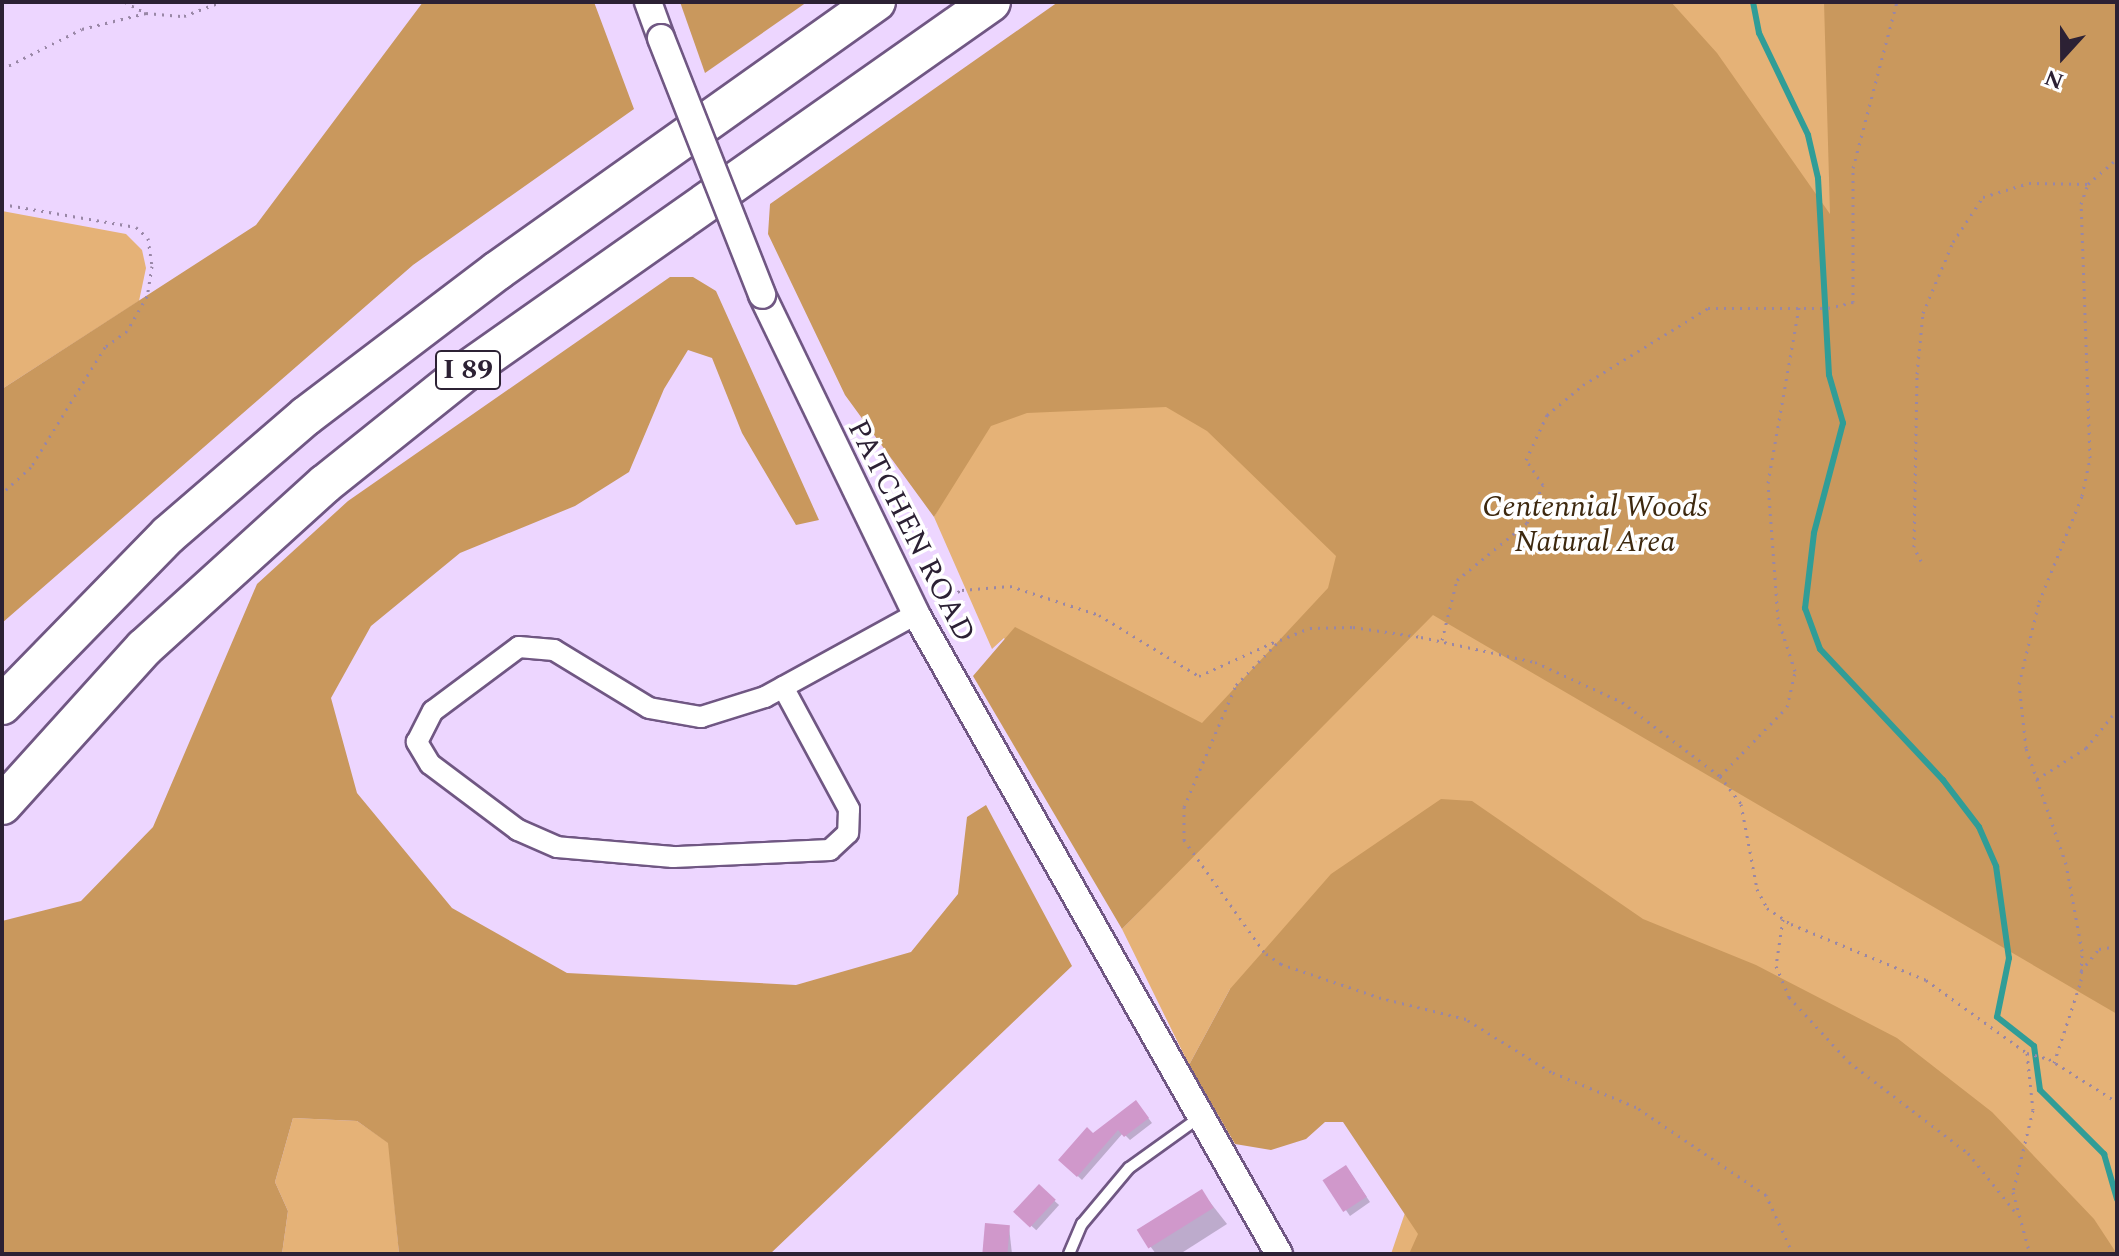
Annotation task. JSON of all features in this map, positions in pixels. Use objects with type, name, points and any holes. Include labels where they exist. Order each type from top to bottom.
[{"type":"highway","name":"I 89","points":[[2,705],[168,535],[306,416],[497,271],[876,2]]},
{"type":"highway","name":"I 89","points":[[2,805],[144,648],[325,484],[465,372],[991,2]]},
{"type":"street","name":"PATCHEN ROAD","points":[[648,2],[762,295],[916,614],[1279,1254]]},
{"type":"street","points":[[783,687],[849,809],[848,833],[830,850],[686,858],[557,847],[518,830],[430,764],[417,742],[433,711],[502,656],[528,645],[554,650],[649,708],[675,715],[713,716],[783,687],[916,614]]},
{"type":"lane","points":[[1069,1254],[1082,1224],[1129,1168],[1201,1116]]},
{"type":"path","points":[[125,2],[146,13]]},
{"type":"path","points":[[2,69],[82,29],[146,13],[184,16],[220,2]]},
{"type":"path","points":[[1442,641],[1457,580],[1527,523],[1543,485],[1526,460],[1547,415],[1583,385],[1708,308],[1799,307],[1853,302],[1853,168],[1897,2]]},
{"type":"path","points":[[2081,971],[2066,864],[2037,779],[2019,708],[2019,684],[2039,602],[2082,496],[2090,458],[2080,245],[2081,204],[2088,184],[2117,159]]},
{"type":"path","points":[[1921,561],[1914,547],[1917,374],[1923,313],[1953,242],[1983,197],[2029,183],[2088,184]]},
{"type":"path","points":[[2,204],[136,227],[148,238],[152,266],[147,296],[127,331],[105,347],[31,467],[2,493]]},
{"type":"path","points":[[1720,776],[1787,707],[1795,671],[1778,619],[1768,483],[1799,307]]},
{"type":"path","points":[[916,614],[962,590],[1010,586],[1099,615],[1199,676],[1310,628],[1353,627],[1442,641],[1535,662],[1622,702],[1720,776],[1741,804],[1757,889],[1767,908],[1783,919],[1926,980],[2027,1053],[2054,1063],[2117,1102]]},
{"type":"path","points":[[1280,640],[1236,685],[1184,807],[1184,840],[1264,952],[1281,964],[1381,998],[1466,1019],[1551,1072],[1636,1107],[1766,1195],[1793,1254]]},
{"type":"path","points":[[2037,779],[2086,748],[2117,710]]},
{"type":"path","points":[[1783,919],[1776,966],[1789,997],[1849,1062],[1968,1153],[2016,1213]]},
{"type":"path","points":[[2054,1063],[2081,971],[2099,949],[2117,946]]},
{"type":"path","points":[[2027,1053],[2033,1110],[2013,1192],[2016,1213],[2030,1254]]},
{"type":"green space","points":[[423,2],[594,2],[634,109],[413,265],[2,623],[2,389],[256,225]]},
{"type":"green space","points":[[680,2],[807,2],[705,73]]},
{"type":"green space","name":"Centennial Woods Natural Area","points":[[1058,2],[1671,2],[1717,53],[1830,214],[1824,2],[2117,2],[2117,1014],[1433,615],[1122,929],[973,676],[1015,627],[1202,723],[1328,588],[1336,556],[1207,431],[1166,407],[1027,413],[991,426],[934,517],[845,395],[768,234],[770,204]]},
{"type":"green space","name":"Centennial Woods Natural Area","points":[[1195,2],[2117,2],[2117,1254],[1391,1254],[1455,1066],[1230,989],[1189,1065],[1122,929],[1181,868],[1004,638],[992,649],[934,517]]},
{"type":"green space","points":[[2,211],[126,234],[142,250],[146,268],[139,301],[2,389]]},
{"type":"green space","points":[[670,277],[693,277],[716,291],[819,520],[796,525],[742,433],[712,358],[688,350],[664,389],[629,472],[575,506],[460,553],[371,626],[331,698],[357,793],[452,908],[567,973],[796,985],[911,952],[958,894],[967,817],[986,805],[1072,966],[770,1254],[399,1254],[388,1143],[357,1121],[293,1118],[275,1182],[288,1211],[282,1254],[2,1254],[2,921],[81,901],[153,827],[257,584],[348,501]]},
{"type":"green space","points":[[1441,799],[1472,801],[1643,919],[1756,965],[1897,1038],[1992,1112],[2094,1219],[2117,1254],[1409,1254],[1418,1234],[1343,1122],[1325,1122],[1306,1139],[1271,1150],[1235,1144],[1189,1065],[1230,989],[1331,874]]},
{"type":"green space","points":[[293,1118],[357,1121],[389,1143],[399,1254],[282,1254],[288,1211],[275,1182]]},
{"type":"building","points":[[1136,1100],[1149,1118],[1124,1137],[1118,1130],[1077,1177],[1058,1160],[1087,1127],[1093,1133]]},
{"type":"building","points":[[1346,1165],[1367,1197],[1343,1212],[1323,1180]]},
{"type":"building","points":[[1039,1184],[1056,1200],[1030,1227],[1013,1212]]},
{"type":"building","points":[[1202,1189],[1214,1208],[1148,1248],[1137,1230]]},
{"type":"building","points":[[985,1223],[1010,1225],[1007,1254],[982,1254]]},
{"type":"waterway","points":[[1753,2],[1759,33],[1808,135],[1818,178],[1829,375],[1843,423],[1814,533],[1805,608],[1820,649],[1943,780],[1979,827],[1996,866],[2009,958],[1997,1017],[2034,1046],[2040,1090],[2104,1154],[2117,1199]]}]
